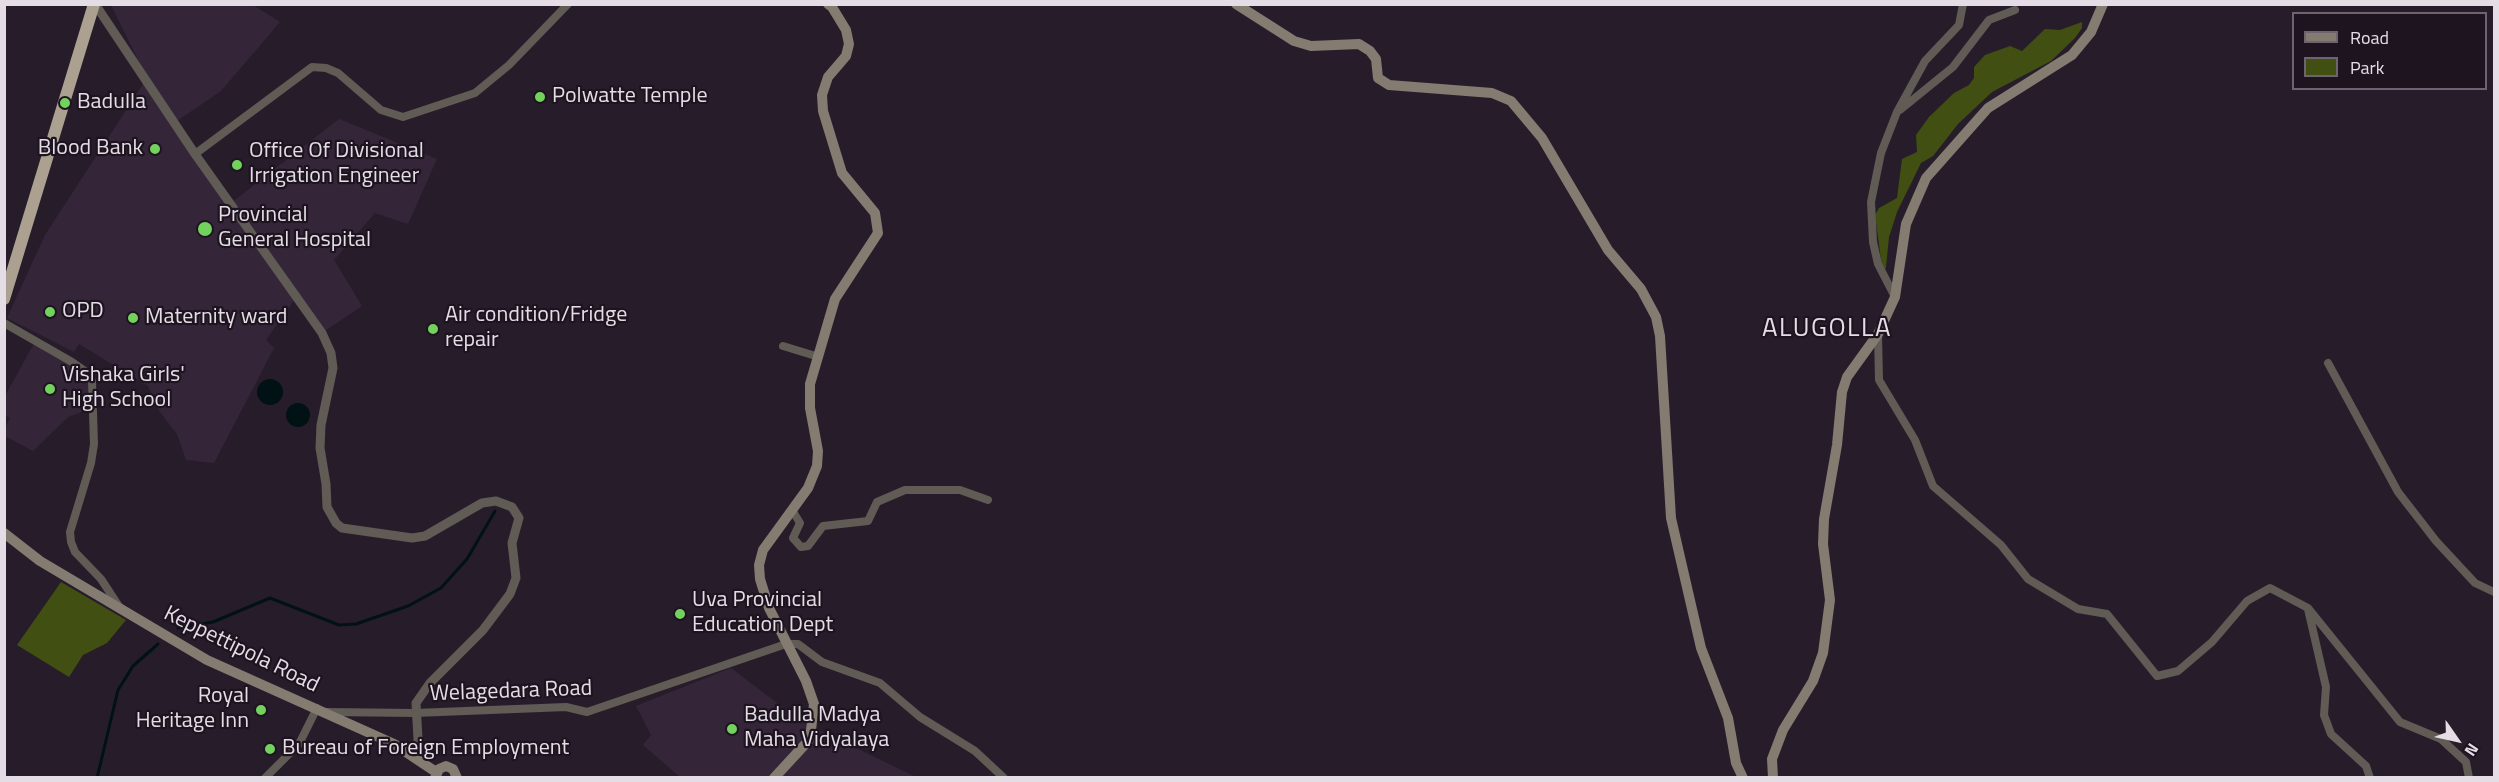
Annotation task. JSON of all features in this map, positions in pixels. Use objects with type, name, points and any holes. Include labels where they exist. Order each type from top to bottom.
[{"type":"highway","points":[[4,299],[9,271],[94,4]]},
{"type":"main road","points":[[774,777],[810,739],[814,704],[806,681],[769,608],[760,579],[759,565],[763,550],[808,488],[817,466],[818,451],[810,408],[810,384],[835,299],[878,233],[875,213],[842,173],[823,111],[822,95],[828,77],[846,56],[849,44],[846,30],[828,4]]},
{"type":"main road","points":[[1236,4],[1294,41],[1311,46],[1359,44],[1370,51],[1376,59],[1378,78],[1389,85],[1492,93],[1511,101],[1542,138],[1608,250],[1641,289],[1656,317],[1660,336],[1671,518],[1701,648],[1728,718],[1736,763],[1743,777]]},
{"type":"main road","points":[[1773,777],[1772,759],[1783,730],[1813,681],[1823,653],[1830,600],[1823,544],[1824,519],[1837,445],[1842,392],[1847,377],[1878,334],[1895,297],[1906,224],[1926,178],[1988,108],[2072,56],[2091,32],[2103,4]]},
{"type":"main road","name":"Keppettipola Road","points":[[4,533],[40,561],[207,660],[322,710],[416,757],[435,775]]},
{"type":"main road","points":[[435,775],[442,767],[450,767],[458,777]]},
{"type":"street","points":[[94,4],[195,154],[322,333],[331,353],[333,368],[321,425],[320,448],[327,507],[336,523],[342,528],[412,538],[425,536],[482,503],[496,501],[512,507],[519,518],[512,543],[516,578],[510,594],[483,630],[430,683],[416,703],[418,739],[416,757]]},
{"type":"street","points":[[195,154],[312,67],[326,68],[338,73],[381,110],[403,117],[417,115],[475,93],[509,65],[568,4]]},
{"type":"street","points":[[1895,297],[1878,264],[1873,242],[1871,202],[1881,153],[1897,112],[1925,61],[1959,25],[1964,4]]},
{"type":"street","points":[[1897,112],[1953,67],[1989,20],[2014,10]]},
{"type":"street","points":[[4,323],[72,362],[85,371],[92,381],[94,444],[92,463],[70,532],[71,542],[75,552],[101,579],[123,612]]},
{"type":"street","points":[[1878,334],[1879,380],[1915,440],[1933,486],[2001,545],[2028,579],[2078,609],[2107,614],[2157,676],[2178,671],[2212,642],[2247,601],[2270,588],[2308,608],[2400,722],[2441,739],[2466,762],[2469,777]]},
{"type":"street","points":[[783,346],[819,357]]},
{"type":"street","points":[[2328,363],[2398,492],[2436,541],[2475,583],[2494,592]]},
{"type":"street","points":[[792,510],[800,523],[793,538],[795,544],[801,547],[808,546],[823,526],[868,521],[877,502],[905,490],[960,490],[988,500]]},
{"type":"street","points":[[2308,608],[2326,687],[2324,715],[2331,734],[2366,766],[2370,777]]},
{"type":"street","points":[[786,644],[798,644],[822,662],[880,683],[920,717],[975,751],[1004,777]]},
{"type":"street","name":"Welagedara Road","points":[[322,710],[415,713],[566,707],[587,712],[786,644]]},
{"type":"street","points":[[265,777],[299,744],[322,710]]},
{"type":"shaded area","name":"Provincial General Hospital","points":[[111,5],[253,5],[280,22],[221,91],[174,123],[231,203],[339,119],[437,159],[408,224],[375,213],[334,260],[362,306],[322,333],[297,296],[266,340],[274,348],[214,463],[186,460],[177,434],[159,411],[148,386],[79,344],[74,352],[7,318],[45,235],[145,81],[143,70]]},
{"type":"shaded area","name":"Vishaka Girls' High School","points":[[36,340],[72,362],[92,381],[92,408],[68,417],[33,451],[5,436],[5,428],[10,418],[5,415],[5,396]]},
{"type":"shaded area","points":[[270,379],[279,383],[283,392],[279,401],[270,405],[261,401],[257,392],[261,383]]},
{"type":"shaded area","points":[[298,403],[307,406],[310,415],[307,424],[298,427],[289,424],[286,415],[289,406]]},
{"type":"shaded area","name":"Badulla Madya Maha Vidyalaya","points":[[731,668],[802,722],[916,777],[680,777],[643,745],[651,735],[636,706]]},
{"type":"green space","points":[[2082,22],[2082,28],[2075,38],[2051,61],[1992,92],[1958,124],[1933,156],[1921,163],[1897,212],[1889,237],[1886,267],[1883,274],[1875,215],[1879,208],[1897,198],[1902,159],[1917,152],[1916,135],[1929,117],[1954,93],[1969,85],[1974,78],[1974,67],[1985,55],[2010,46],[2022,51],[2045,29],[2060,30]]},
{"type":"green space","points":[[61,582],[126,620],[107,643],[83,655],[69,677],[17,645]]},
{"type":"waterway","points":[[178,628],[213,622],[270,598],[339,625],[356,624],[408,606],[441,588],[467,559],[495,511]]},
{"type":"waterway","points":[[97,778],[118,690],[133,666],[158,644]]},
{"type":"place","name":"Polwatte Temple","points":[[540,97]]},
{"type":"place","name":"Badulla","points":[[65,103]]},
{"type":"place","name":"Blood Bank","points":[[155,149]]},
{"type":"place","name":"Office Of Divisional Irrigation Engineer","points":[[237,165]]},
{"type":"place","name":"Provincial General Hospital","points":[[205,229]]},
{"type":"place","name":"OPD","points":[[50,312]]},
{"type":"place","name":"Maternity ward","points":[[133,318]]},
{"type":"place","name":"Air condition/Fridge repair","points":[[433,329]]},
{"type":"place","name":"Vishaka Girls' High School","points":[[50,389]]},
{"type":"place","name":"Uva Provincial Education Dept","points":[[680,614]]},
{"type":"place","name":"Royal Heritage Inn","points":[[261,710]]},
{"type":"place","name":"Badulla Madya Maha Vidyalaya","points":[[732,729]]},
{"type":"place","name":"Bureau of Foreign Employment","points":[[270,749]]},
{"type":"district","name":"ALUGOLLA","points":[[1827,330]]}]
